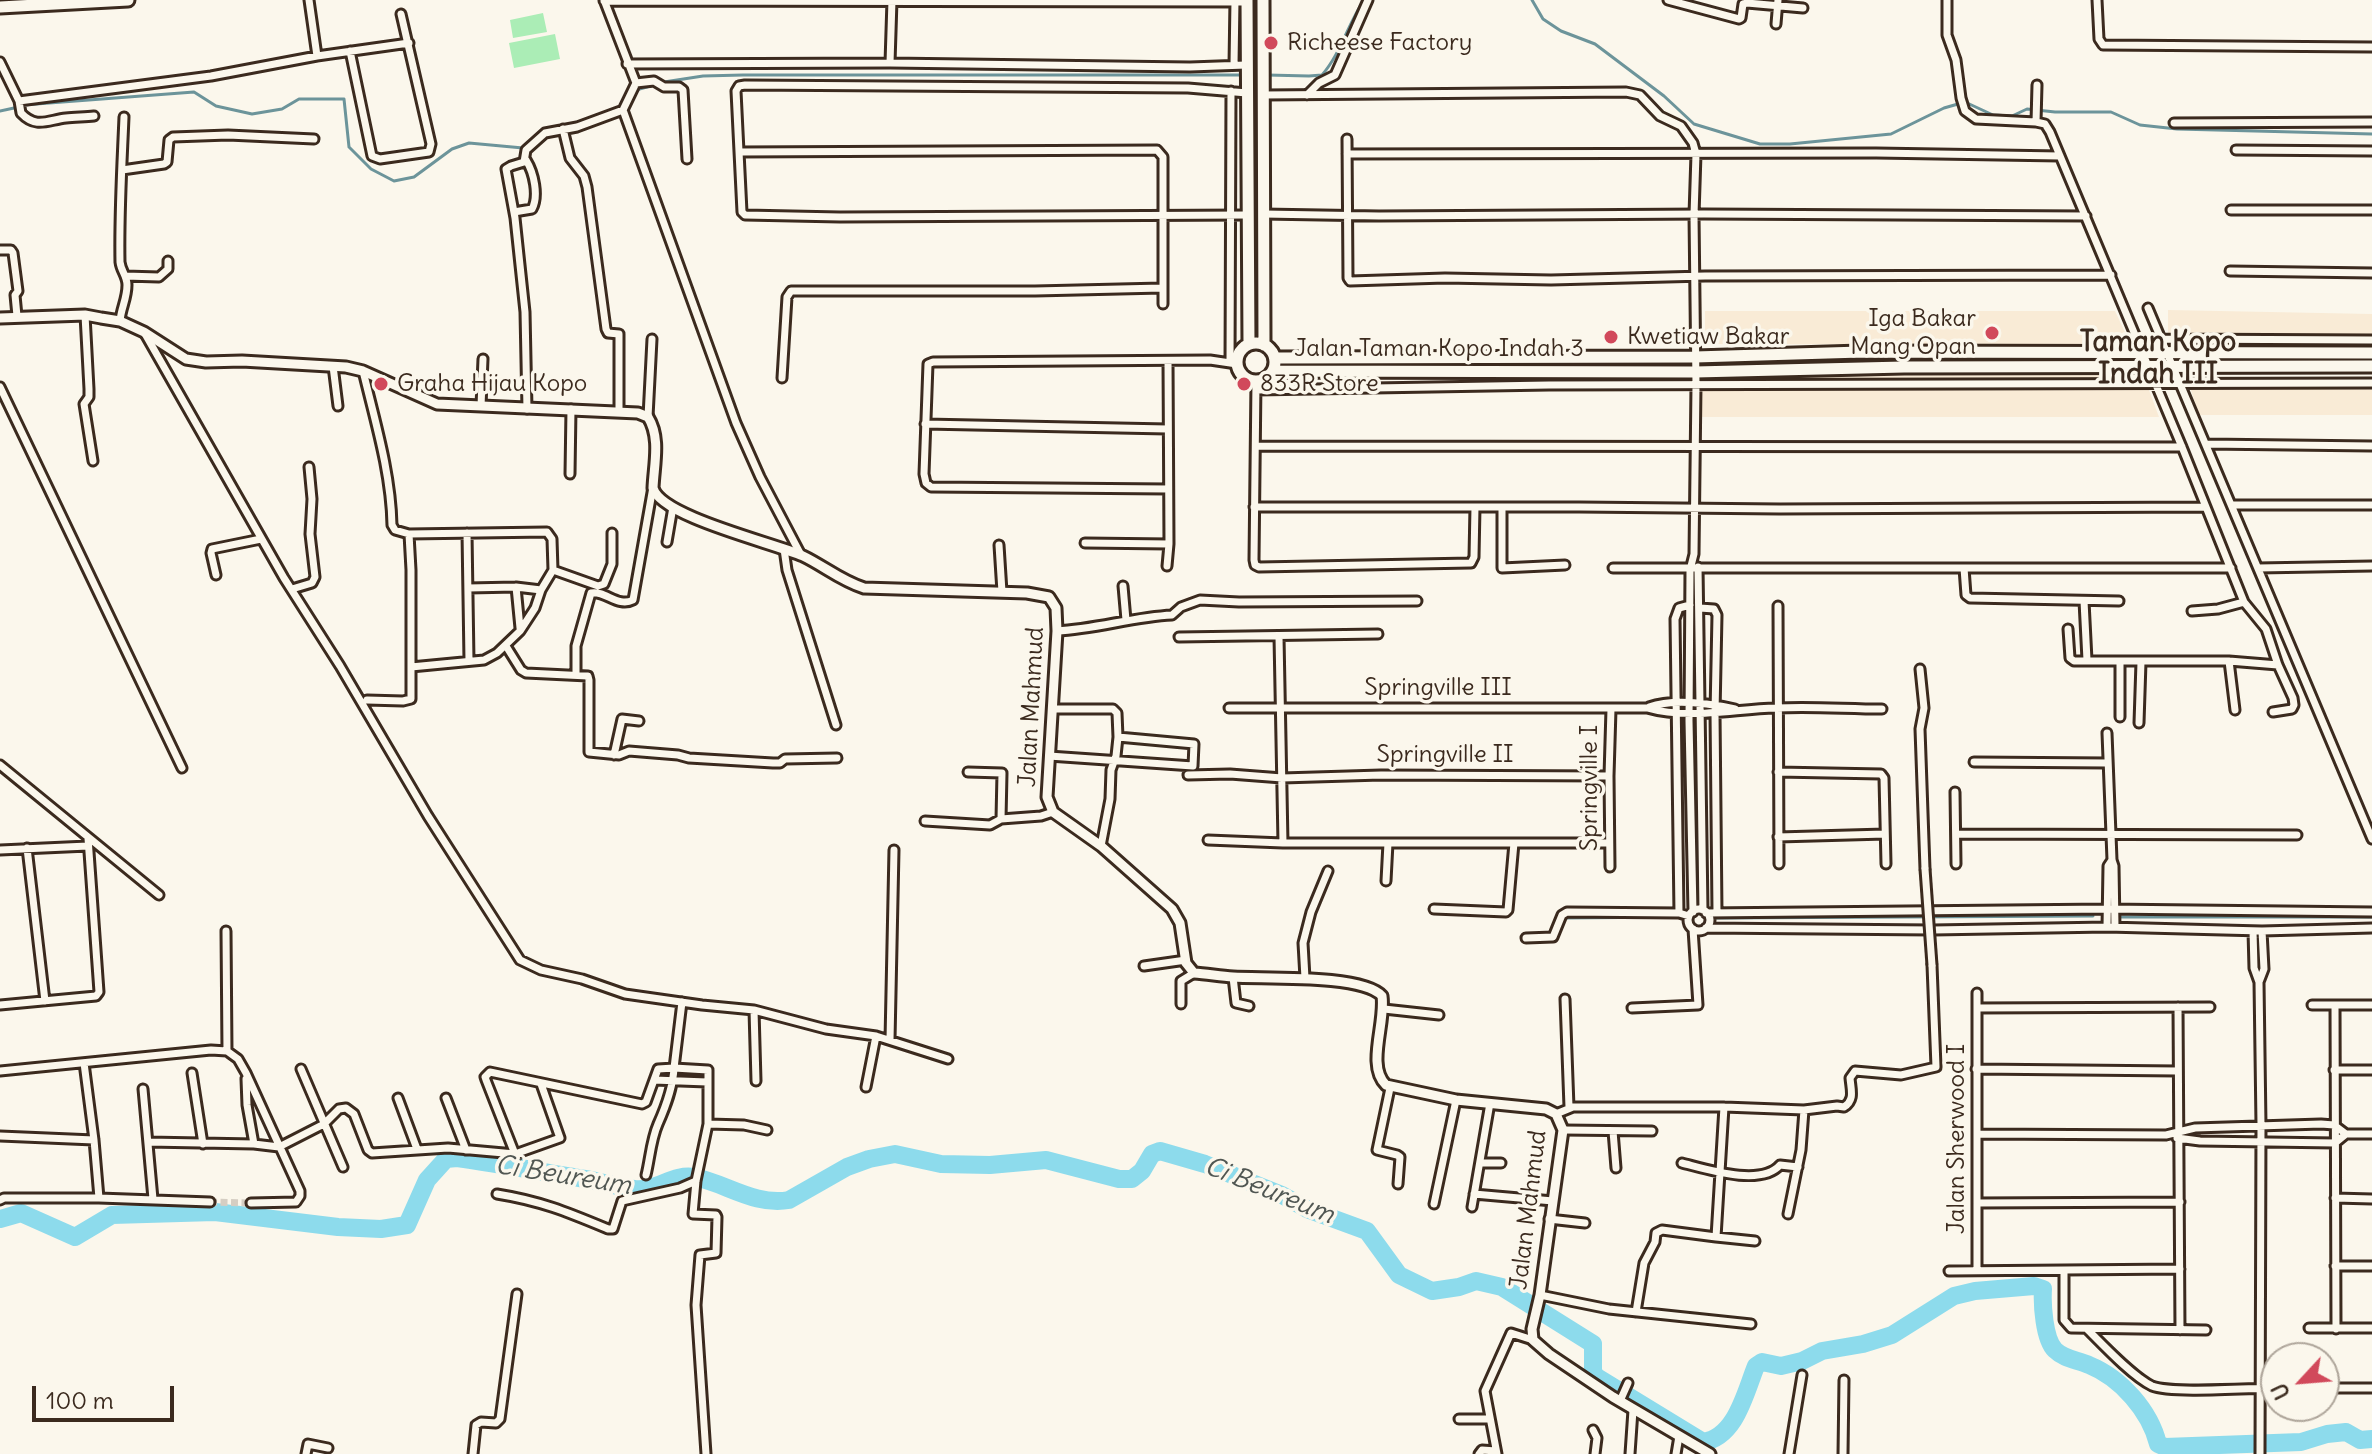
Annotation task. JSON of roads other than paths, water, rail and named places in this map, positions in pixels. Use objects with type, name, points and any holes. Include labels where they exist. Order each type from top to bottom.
[{"type":"main road","points":[[0,7],[128,0]]},
{"type":"main road","name":"Jalan Taman Kopo Indah 3","points":[[1263,0],[1264,345]]},
{"type":"main road","points":[[1241,1],[1249,344],[1234,364],[1256,386]]},
{"type":"main road","name":"Jalan Taman Kopo Indah 3","points":[[1249,344],[1264,345],[1271,349],[1275,358],[1274,371],[1256,386]]},
{"type":"main road","name":"Jalan Taman Kopo Indah 3","points":[[1275,358],[2142,351],[2164,345],[2372,353]]},
{"type":"main road","name":"Jalan Taman Kopo Indah 3","points":[[1274,371],[1695,372],[1904,367],[2372,366]]},
{"type":"street","points":[[309,0],[317,56]]},
{"type":"street","points":[[636,83],[604,0],[1241,1]]},
{"type":"street","points":[[890,63],[892,0]]},
{"type":"street","points":[[1307,95],[1319,83],[1335,75],[1368,0]]},
{"type":"street","points":[[1668,0],[1739,19],[1745,3],[1777,3],[1803,8]]},
{"type":"street","points":[[1947,0],[1947,35],[1956,60],[1965,111],[1976,119],[2036,119],[2045,124],[2050,132],[2244,602],[2266,629],[2293,698],[2294,705],[2287,712],[2273,712]]},
{"type":"street","points":[[2097,0],[2099,39],[2103,45],[2372,47]]},
{"type":"street","points":[[1776,24],[1777,3]]},
{"type":"street","points":[[350,51],[370,153],[380,159],[426,153],[431,148],[401,14]]},
{"type":"street","points":[[19,101],[211,76],[409,43]]},
{"type":"street","points":[[0,62],[19,101],[21,113],[34,123],[94,116]]},
{"type":"street","points":[[627,64],[890,63],[1174,67],[1244,76]]},
{"type":"street","points":[[1168,489],[927,485],[924,477],[928,364],[1210,360],[1234,364],[1231,91],[1244,76]]},
{"type":"street","points":[[636,83],[654,81],[664,87],[683,90],[687,159]]},
{"type":"street","points":[[514,212],[532,209],[535,204],[534,183],[526,150],[540,136],[577,127],[624,106],[636,83]]},
{"type":"street","points":[[1231,91],[742,85],[736,91],[742,212],[745,215],[1248,215]]},
{"type":"street","points":[[2036,119],[2037,85]]},
{"type":"street","points":[[1264,95],[1634,93],[1640,95],[1660,116],[1681,126],[1693,143],[1696,154],[1696,385],[1694,554],[1690,570],[1691,914],[1688,923],[1693,929],[2111,927],[2262,931],[2372,928]]},
{"type":"street","points":[[624,106],[736,423],[801,555]]},
{"type":"street","points":[[120,321],[128,283],[121,268],[119,206],[124,117]]},
{"type":"street","points":[[2174,123],[2372,122]]},
{"type":"street","points":[[563,129],[570,158],[584,176],[588,192],[606,329],[608,333],[619,334],[619,411]]},
{"type":"street","points":[[122,170],[164,164],[167,162],[169,140],[173,137],[228,135],[314,139]]},
{"type":"street","points":[[1347,139],[1350,281],[2111,275]]},
{"type":"street","points":[[740,152],[1157,150],[1163,157],[1163,304]]},
{"type":"street","points":[[2236,150],[2372,151]]},
{"type":"street","points":[[1347,154],[1876,153],[2060,156]]},
{"type":"street","points":[[526,160],[506,169],[525,312],[527,409]]},
{"type":"street","points":[[2231,210],[2372,210]]},
{"type":"street","points":[[1263,214],[2086,216]]},
{"type":"street","points":[[0,250],[13,253],[18,291],[15,295],[17,316]]},
{"type":"street","points":[[125,276],[159,277],[168,269],[168,261]]},
{"type":"street","points":[[2230,271],[2372,273]]},
{"type":"street","points":[[782,378],[787,297],[791,291],[1162,288]]},
{"type":"street","points":[[2148,308],[2372,839]]},
{"type":"street","points":[[0,318],[85,315],[120,321],[192,361],[333,366],[368,373],[437,404],[619,411],[648,417]]},
{"type":"street","points":[[85,315],[89,397],[84,404],[93,461]]},
{"type":"street","points":[[144,332],[261,539],[428,816],[520,960],[541,970],[582,979],[625,994],[754,1010],[826,1029],[876,1036],[948,1059]]},
{"type":"street","points":[[576,675],[576,646],[591,593],[597,592],[622,603],[633,600],[653,487],[656,441],[648,417],[652,339]]},
{"type":"street","points":[[2164,345],[2372,340]]},
{"type":"street","points":[[481,406],[483,359]]},
{"type":"street","points":[[1167,566],[1168,361]]},
{"type":"street","points":[[333,366],[338,406]]},
{"type":"street","points":[[1903,385],[1904,367]]},
{"type":"street","points":[[1548,371],[1549,385]]},
{"type":"street","points":[[368,373],[395,530],[409,534],[547,532],[552,539],[553,570],[535,608],[506,646],[484,660],[411,667]]},
{"type":"street","points":[[1475,507],[1474,557],[1471,563],[1255,565],[1256,386],[2372,383]]},
{"type":"street","points":[[0,387],[182,768]]},
{"type":"street","points":[[570,474],[571,409]]},
{"type":"street","points":[[925,424],[1167,429]]},
{"type":"street","points":[[2206,444],[2372,446]]},
{"type":"street","points":[[1256,446],[2182,447]]},
{"type":"street","points":[[292,589],[314,581],[309,467]]},
{"type":"street","name":"Jalan Mahmud","points":[[653,487],[659,500],[673,507],[801,555],[842,579],[869,589],[1002,592],[1049,597],[1056,608],[1057,631],[1047,797],[1053,812],[1101,846],[1172,909],[1180,923],[1188,966],[1194,973]]},
{"type":"street","points":[[2232,505],[2372,505]]},
{"type":"street","points":[[667,542],[673,507]]},
{"type":"street","points":[[1254,507],[2205,507]]},
{"type":"street","points":[[1502,507],[1502,568],[1565,565]]},
{"type":"street","points":[[467,533],[469,661]]},
{"type":"street","points":[[553,570],[598,586],[604,584],[612,564],[612,533]]},
{"type":"street","points":[[367,700],[411,699],[409,534]]},
{"type":"street","points":[[216,575],[212,549],[261,539]]},
{"type":"street","points":[[1085,543],[1169,544]]},
{"type":"street","points":[[999,545],[1002,592]]},
{"type":"street","points":[[784,549],[787,570],[836,725]]},
{"type":"street","points":[[1694,554],[1699,569],[1704,912],[1709,921],[1706,928]]},
{"type":"street","points":[[2258,568],[2372,566]]},
{"type":"street","points":[[1613,568],[2231,568]]},
{"type":"street","points":[[1964,568],[1966,595],[1970,598],[2119,601]]},
{"type":"street","points":[[1123,586],[1126,620]]},
{"type":"street","points":[[516,587],[520,631]]},
{"type":"street","points":[[468,588],[541,590]]},
{"type":"street","points":[[1057,631],[1151,615],[1172,615],[1181,607],[1200,600],[1417,601]]},
{"type":"street","points":[[2084,601],[2087,660]]},
{"type":"street","points":[[2192,611],[2218,609],[2244,602]]},
{"type":"street","points":[[1679,913],[1675,619],[1679,608],[1690,605]]},
{"type":"street","points":[[1778,606],[1779,864]]},
{"type":"street","points":[[1700,608],[1714,609],[1717,615],[1717,912]]},
{"type":"street","points":[[2266,629],[2281,625]]},
{"type":"street","points":[[2068,629],[2071,659],[2229,661],[2278,665]]},
{"type":"street","points":[[1179,637],[1378,634]]},
{"type":"street","points":[[1279,637],[1283,843]]},
{"type":"street","points":[[506,646],[526,673],[587,676],[589,752],[614,755],[629,751],[780,763],[785,759],[837,758]]},
{"type":"street","points":[[2229,661],[2235,710]]},
{"type":"street","points":[[2120,662],[2120,717]]},
{"type":"street","points":[[2139,723],[2141,662]]},
{"type":"street","points":[[1556,1114],[1569,1107],[1804,1110],[1844,1107],[1852,1096],[1850,1078],[1855,1071],[1901,1075],[1936,1067],[1925,869],[1920,729],[1924,708],[1920,669]]},
{"type":"street","points":[[1647,708],[1675,702],[1699,708],[1740,710],[1882,709]]},
{"type":"street","name":"Springville III","points":[[1229,708],[1647,708]]},
{"type":"street","points":[[1647,708],[1689,713],[1699,708]]},
{"type":"street","points":[[1052,709],[1113,709],[1117,713],[1118,737],[1101,846]]},
{"type":"street","name":"Springville I","points":[[1610,867],[1611,709]]},
{"type":"street","points":[[614,755],[622,719],[639,721]]},
{"type":"street","points":[[2107,733],[2111,927]]},
{"type":"street","points":[[1049,756],[1193,766],[1194,744],[1118,737]]},
{"type":"street","points":[[1974,762],[2107,763]]},
{"type":"street","points":[[0,765],[88,842],[159,895]]},
{"type":"street","points":[[968,772],[1002,773],[1001,819]]},
{"type":"street","points":[[1778,772],[1881,774],[1884,778],[1886,864]]},
{"type":"street","name":"Springville II","points":[[1188,775],[1282,778],[1609,776]]},
{"type":"street","points":[[1955,792],[1956,864]]},
{"type":"street","points":[[925,821],[990,825],[1001,819],[1053,812]]},
{"type":"street","points":[[1778,837],[1885,834]]},
{"type":"street","points":[[1957,834],[2297,835]]},
{"type":"street","points":[[1208,840],[1283,843],[1609,843]]},
{"type":"street","points":[[0,850],[88,842]]},
{"type":"street","points":[[0,1005],[96,996],[100,989],[88,842]]},
{"type":"street","points":[[1386,881],[1388,843]]},
{"type":"street","points":[[1434,909],[1506,912],[1510,908],[1514,843]]},
{"type":"street","points":[[27,848],[45,1001]]},
{"type":"street","points":[[890,1040],[894,850]]},
{"type":"street","points":[[1305,978],[1303,943],[1311,912],[1328,871]]},
{"type":"street","points":[[1526,938],[1553,937],[1562,915],[1567,912],[1691,914],[2111,909],[2372,912]]},
{"type":"street","points":[[1946,912],[1947,928]]},
{"type":"street","points":[[1632,1008],[1698,1005],[1693,929]]},
{"type":"street","points":[[226,931],[227,1051]]},
{"type":"street","points":[[2253,931],[2254,968],[2259,982],[2261,1342]]},
{"type":"street","points":[[2259,982],[2264,969],[2262,931]]},
{"type":"street","points":[[1144,966],[1186,960]]},
{"type":"street","points":[[1181,1004],[1181,981],[1194,973],[1305,978],[1373,988],[1382,996],[1384,1009],[1376,1067],[1381,1081],[1390,1088],[1377,1150],[1400,1157],[1398,1184]]},
{"type":"street","points":[[1233,977],[1236,1003],[1249,1006]]},
{"type":"street","name":"Jalan Sherwood I","points":[[1977,993],[1977,1270]]},
{"type":"street","points":[[1565,999],[1569,1107]]},
{"type":"street","points":[[646,1175],[657,1126],[673,1081],[682,1002]]},
{"type":"street","points":[[2312,1005],[2372,1005]]},
{"type":"street","points":[[2335,1005],[2336,1329]]},
{"type":"street","points":[[2178,1007],[2180,1330]]},
{"type":"street","name":"Jalan Sherwood I","points":[[1977,1008],[2210,1007]]},
{"type":"street","points":[[1384,1009],[1439,1015]]},
{"type":"street","points":[[754,1010],[756,1081]]},
{"type":"street","points":[[866,1087],[876,1036]]},
{"type":"street","points":[[0,1071],[211,1050],[227,1051],[238,1059],[246,1073],[300,1191],[296,1202],[251,1203]]},
{"type":"street","points":[[84,1063],[99,1198]]},
{"type":"street","points":[[301,1069],[343,1167]]},
{"type":"street","points":[[515,1154],[485,1077],[490,1072],[642,1104],[646,1102],[658,1069],[708,1070],[708,1124],[696,1180],[693,1214],[717,1217],[716,1253],[700,1255],[696,1305],[706,1454]]},
{"type":"street","points":[[1976,1069],[2178,1071]]},
{"type":"street","points":[[2334,1070],[2372,1070]]},
{"type":"street","points":[[192,1073],[203,1144]]},
{"type":"street","points":[[246,1073],[247,1105],[254,1144]]},
{"type":"street","points":[[654,1080],[707,1082]]},
{"type":"street","points":[[148,1142],[279,1147],[324,1124],[339,1109],[349,1109],[372,1153],[417,1149],[515,1154],[560,1138],[541,1084]]},
{"type":"street","name":"Jalan Mahmud","points":[[1390,1088],[1456,1100],[1546,1109],[1556,1114],[1563,1130],[1531,1334],[1533,1340]]},
{"type":"street","points":[[143,1089],[153,1199]]},
{"type":"street","points":[[398,1098],[417,1149]]},
{"type":"street","points":[[446,1098],[466,1150]]},
{"type":"street","points":[[1434,1204],[1456,1100]]},
{"type":"street","points":[[1472,1207],[1490,1103]]},
{"type":"street","points":[[1716,1237],[1724,1107]]},
{"type":"street","points":[[1788,1214],[1798,1167],[1804,1110]]},
{"type":"street","points":[[708,1124],[744,1125],[767,1130]]},
{"type":"street","points":[[2180,1135],[2261,1125],[2334,1125],[2346,1134],[2372,1134]]},
{"type":"street","points":[[1563,1130],[1652,1131]]},
{"type":"street","points":[[1613,1131],[1616,1168]]},
{"type":"street","points":[[1977,1134],[2180,1135],[2261,1142],[2335,1143],[2346,1134]]},
{"type":"street","points":[[0,1136],[94,1140]]},
{"type":"street","points":[[1480,1163],[1501,1163]]},
{"type":"street","points":[[1682,1163],[1720,1173],[1764,1176],[1780,1165],[1798,1167]]},
{"type":"street","points":[[497,1194],[542,1202],[613,1229],[622,1201],[680,1188],[696,1180]]},
{"type":"street","points":[[1474,1194],[1553,1201]]},
{"type":"street","points":[[0,1200],[99,1198],[210,1202]]},
{"type":"street","points":[[2335,1198],[2372,1199]]},
{"type":"street","points":[[1977,1203],[2180,1202]]},
{"type":"street","points":[[1549,1219],[1585,1223]]},
{"type":"street","points":[[1636,1312],[1644,1263],[1659,1230],[1755,1241]]},
{"type":"street","points":[[2335,1266],[2372,1266]]},
{"type":"street","points":[[1949,1271],[2180,1269]]},
{"type":"street","points":[[2064,1271],[2064,1320],[2071,1328],[2206,1330]]},
{"type":"street","points":[[473,1454],[476,1425],[481,1422],[496,1423],[500,1419],[517,1294]]},
{"type":"street","points":[[1539,1297],[1609,1309],[1751,1324]]},
{"type":"street","points":[[2309,1328],[2372,1328]]},
{"type":"street","points":[[2087,1329],[2152,1386],[2184,1389],[2260,1388]]},
{"type":"street","points":[[1479,1454],[1482,1450],[1497,1453],[1485,1391],[1511,1333],[1533,1340],[1549,1354],[1624,1392],[1638,1407],[1710,1454]]},
{"type":"street","points":[[1789,1454],[1802,1375]]},
{"type":"street","points":[[1843,1454],[1844,1380]]},
{"type":"street","points":[[2340,1388],[2372,1388]]},
{"type":"street","points":[[1630,1454],[1638,1407]]},
{"type":"street","points":[[1459,1419],[1490,1419]]},
{"type":"street","points":[[2260,1422],[2260,1452]]},
{"type":"street","points":[[1593,1430],[1597,1435],[1595,1454]]},
{"type":"street","points":[[1676,1454],[1679,1436]]},
{"type":"street","points":[[306,1454],[308,1444],[328,1448]]},
{"type":"waterway","points":[[1267,75],[1322,75],[1364,0]]},
{"type":"waterway","points":[[1532,0],[1543,19],[1561,31],[1595,44],[1664,96],[1694,124],[1760,144],[1891,134],[1944,108],[1965,102],[1993,115],[2012,116],[2027,109],[2111,112],[2140,125],[2177,129],[2372,134]]},
{"type":"waterway","points":[[664,82],[703,76],[743,75],[1244,75]]},
{"type":"waterway","points":[[630,100],[636,90],[654,85]]},
{"type":"waterway","points":[[23,105],[194,92],[216,106],[252,114],[282,109],[299,99],[344,99],[349,147],[371,169],[394,181],[414,177],[452,149],[469,143],[523,148]]},
{"type":"waterway","points":[[0,111],[14,108]]},
{"type":"waterway","points":[[548,129],[574,124],[617,108]]},
{"type":"waterway","points":[[1714,918],[2093,916]]},
{"type":"waterway","points":[[1566,918],[1673,917]]},
{"type":"waterway","points":[[2119,917],[2372,917]]},
{"type":"waterway","name":"Ci Beureum","points":[[0,1219],[21,1213],[75,1237],[112,1215],[215,1212],[381,1229],[407,1225],[427,1180],[446,1159],[457,1158],[634,1189],[649,1188],[687,1176],[752,1197],[776,1201],[789,1200],[847,1167],[895,1154],[941,1164],[990,1165],[1046,1160],[1119,1179],[1132,1179],[1142,1171],[1152,1154],[1160,1151],[1205,1164],[1282,1195],[1307,1209],[1367,1231],[1399,1275],[1432,1291],[1476,1281],[1502,1287],[1593,1344],[1595,1376],[1703,1442],[1724,1432],[1731,1423],[1756,1366],[1762,1362],[1781,1366],[1802,1361],[1822,1351],[1892,1335],[1954,1296],[2034,1286],[2043,1289],[2043,1312],[2051,1345],[2059,1353],[2101,1371],[2123,1387],[2141,1408],[2158,1444],[2165,1447],[2301,1442],[2346,1432],[2360,1440],[2372,1439]]},
{"type":"tunnel","points":[[210,1202],[251,1203]]},
{"type":"place","name":"Richeese Factory","points":[[1271,43]]},
{"type":"place","name":"Iga Bakar Mang Opan","points":[[1992,333]]},
{"type":"place","name":"Kwetiaw Bakar","points":[[1611,337]]},
{"type":"place","name":"Graha Hijau Kopo","points":[[381,384]]},
{"type":"place","name":"833R Store","points":[[1244,384]]},
{"type":"district","name":"Taman Kopo Indah III","points":[[2158,359]]}]
